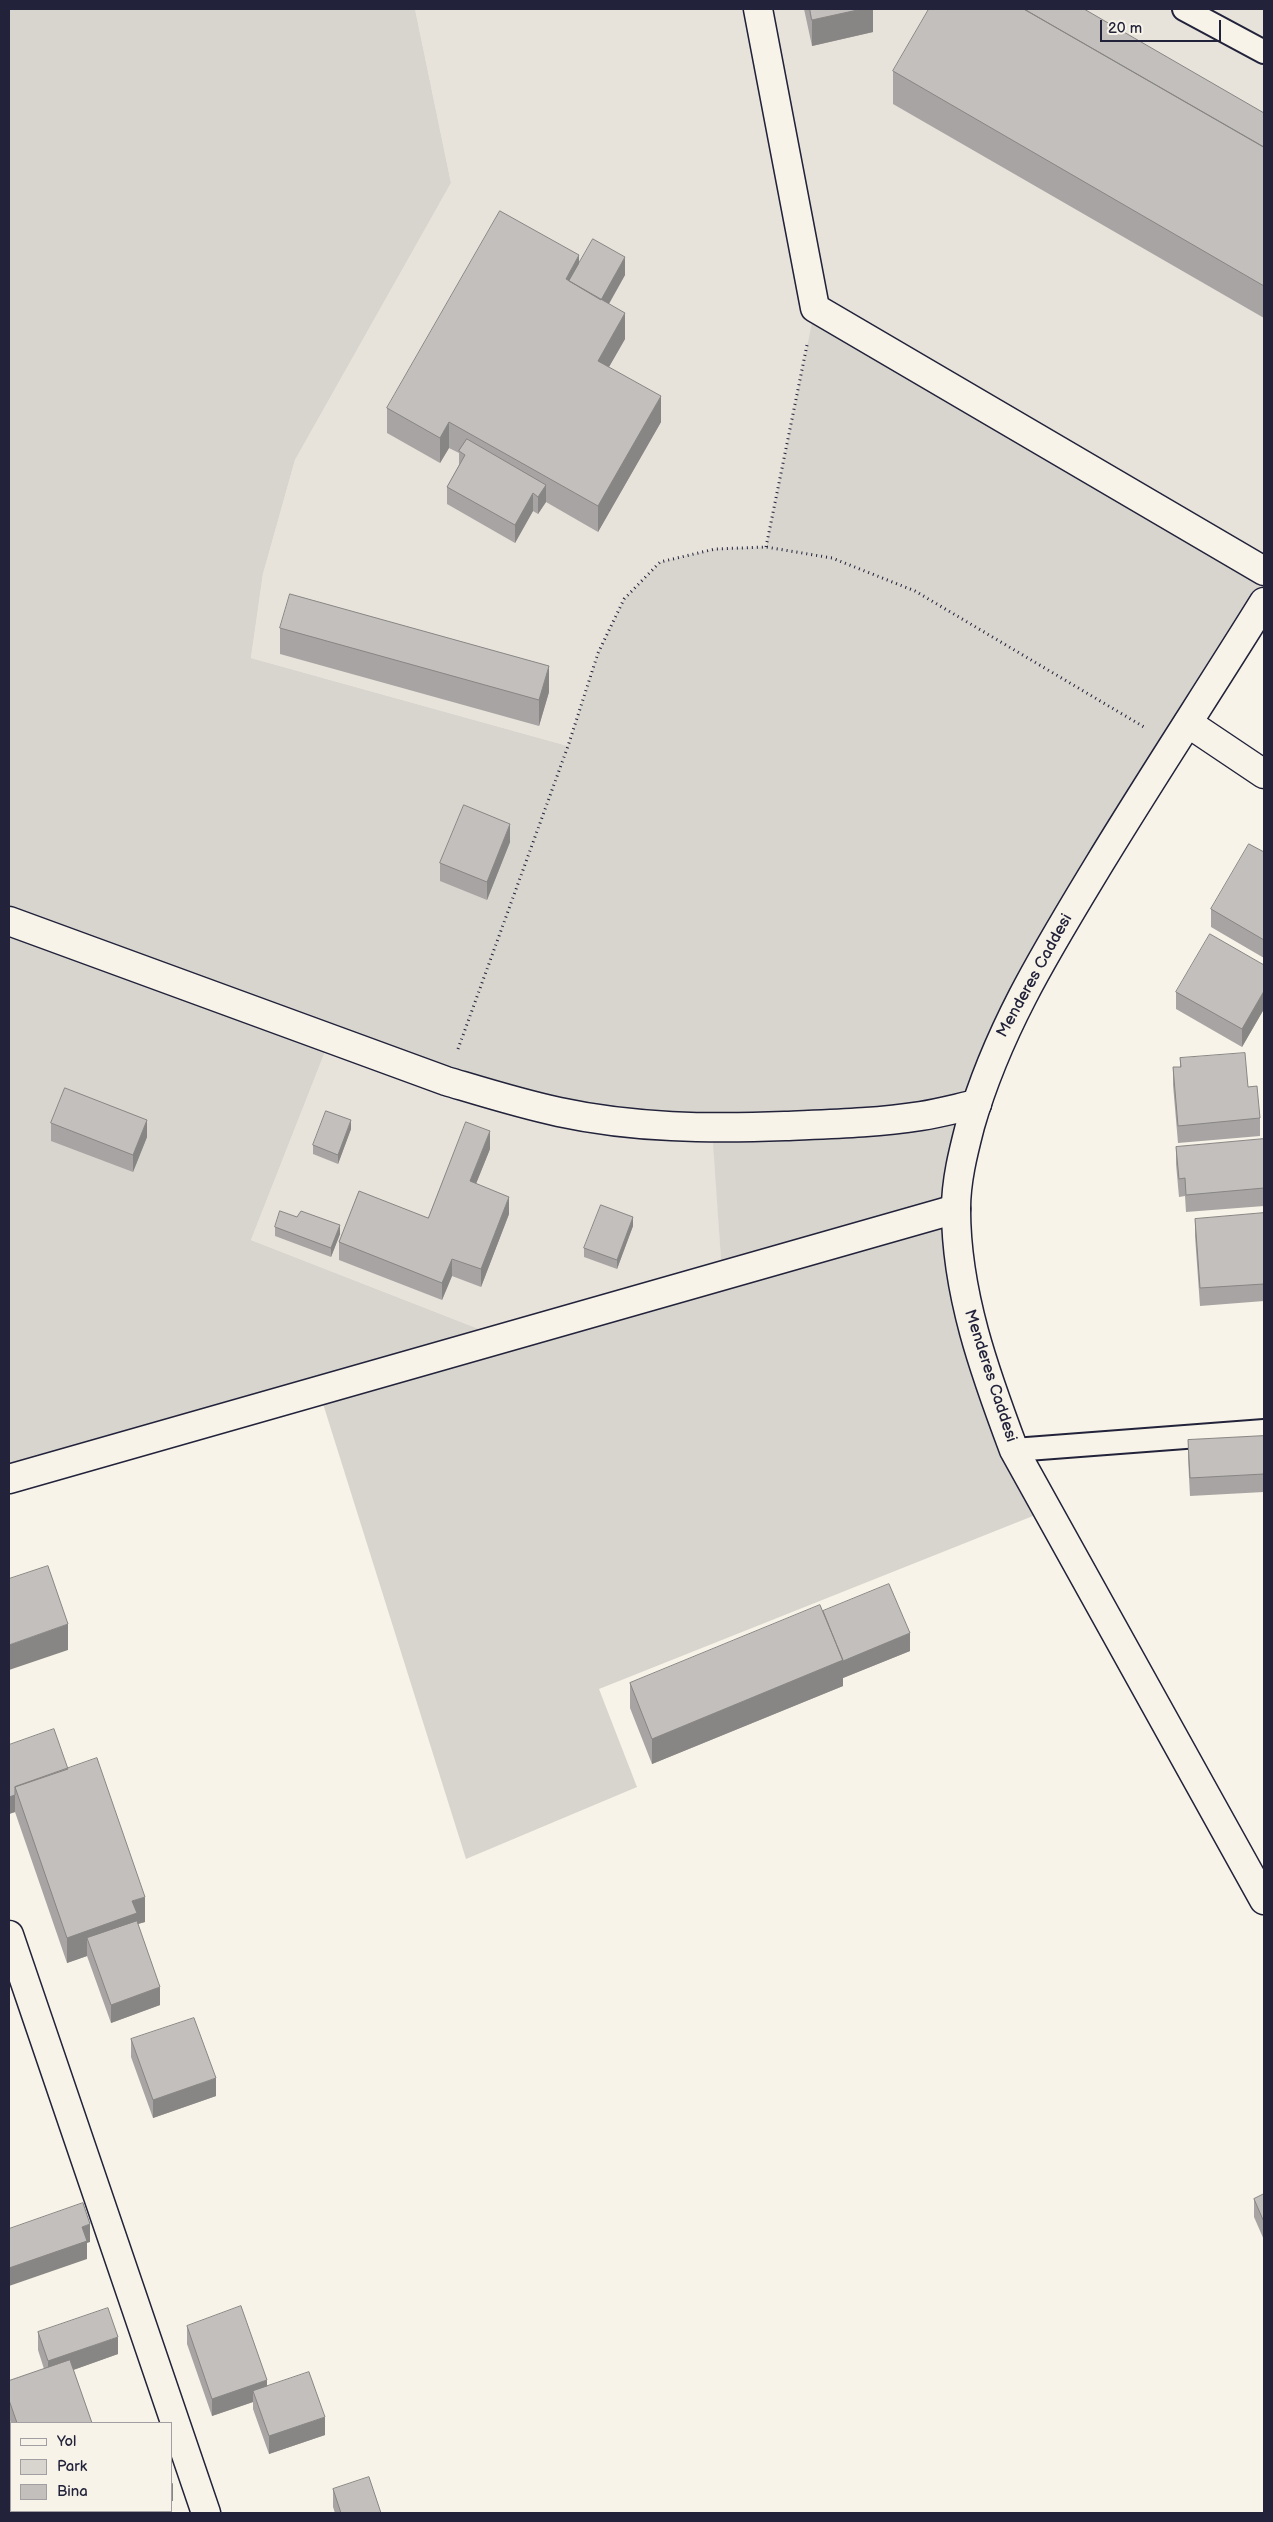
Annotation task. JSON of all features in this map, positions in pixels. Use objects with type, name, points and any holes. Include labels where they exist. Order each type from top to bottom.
[{"type":"street","points":[[758,9],[815,308],[1264,570]]},
{"type":"street","name":"Menderes Caddesi","points":[[1264,602],[1059,930],[1017,1004],[997,1046],[977,1104],[961,1162],[956,1209],[967,1307],[990,1383],[1014,1450],[1264,1900]]},
{"type":"street","points":[[1181,734],[1264,774]]},
{"type":"street","points":[[9,921],[446,1081],[502,1098],[561,1112],[641,1124],[713,1128],[864,1122],[922,1116],[977,1104]]},
{"type":"street","points":[[9,1479],[956,1209]]},
{"type":"street","points":[[9,1935],[206,2513]]},
{"type":"lane","points":[[1184,9],[1264,52]]},
{"type":"lane","points":[[1014,1450],[1264,1431]]},
{"type":"path","points":[[766,547],[815,308]]},
{"type":"path","points":[[446,1081],[568,746],[598,653],[624,599],[660,562],[715,549],[766,547],[832,558],[915,590],[1181,734]]},
{"type":"shaded area","points":[[415,9],[1264,9],[1264,602],[660,562],[624,599],[598,653],[568,746],[251,658],[263,574],[295,460],[451,183]]},
{"type":"shaded area","points":[[330,1039],[713,1128],[722,1276],[502,1338],[251,1240]]},
{"type":"green space","points":[[9,9],[415,9],[451,183],[295,460],[263,574],[251,658],[568,746],[598,653],[624,599],[660,562],[715,549],[766,547],[815,308],[1264,571],[1264,602],[979,1095],[960,1259],[1048,1510],[599,1689],[637,1787],[466,1859],[319,1391],[9,1479]],"holes":[[[330,1039],[641,1124],[712,1128],[722,1275],[502,1338],[251,1240]]]},
{"type":"building","points":[[810,9],[862,9],[812,20]]},
{"type":"building","points":[[929,9],[1024,9],[1264,147],[1264,286],[893,71]]},
{"type":"building","points":[[1024,9],[1084,9],[1264,113],[1264,147]]},
{"type":"building","points":[[500,211],[579,255],[566,279],[625,313],[598,361],[661,396],[598,506],[449,422],[440,438],[387,408]]},
{"type":"building","points":[[593,239],[625,257],[601,300],[569,281]]},
{"type":"building","points":[[467,439],[546,485],[538,497],[533,493],[515,525],[447,487],[465,455],[459,451]]},
{"type":"building","points":[[290,594],[549,666],[539,700],[280,628]]},
{"type":"building","points":[[464,805],[510,824],[487,882],[440,863]]},
{"type":"building","points":[[1249,844],[1264,852],[1264,940],[1211,909]]},
{"type":"building","points":[[1210,934],[1264,965],[1264,991],[1242,1029],[1176,992]]},
{"type":"building","points":[[1245,1053],[1248,1087],[1257,1086],[1260,1118],[1178,1126],[1173,1067],[1181,1067],[1180,1058]]},
{"type":"building","points":[[65,1088],[147,1120],[133,1155],[51,1123]]},
{"type":"building","points":[[326,1111],[351,1120],[338,1155],[313,1145]]},
{"type":"building","points":[[466,1122],[490,1131],[470,1181],[509,1197],[481,1269],[452,1259],[442,1283],[339,1242],[359,1191],[428,1218]]},
{"type":"building","points":[[1264,1139],[1264,1188],[1186,1195],[1185,1178],[1179,1179],[1176,1147]]},
{"type":"building","points":[[601,1205],[633,1217],[617,1260],[584,1248]]},
{"type":"building","points":[[280,1211],[297,1217],[301,1211],[340,1225],[331,1248],[275,1227]]},
{"type":"building","points":[[1264,1213],[1264,1284],[1200,1288],[1195,1219]]},
{"type":"building","points":[[1264,1436],[1264,1474],[1190,1478],[1188,1440]]},
{"type":"building","points":[[48,1566],[68,1624],[9,1645],[9,1579]]},
{"type":"building","points":[[889,1584],[910,1633],[843,1661],[823,1611]]},
{"type":"building","points":[[820,1605],[843,1660],[652,1739],[630,1683]]},
{"type":"building","points":[[54,1729],[68,1769],[15,1787],[15,1795],[9,1797],[9,1745]]},
{"type":"building","points":[[97,1758],[145,1897],[132,1901],[137,1913],[67,1938],[15,1787]]},
{"type":"building","points":[[137,1921],[160,1987],[111,2005],[87,1938]]},
{"type":"building","points":[[194,2018],[216,2078],[153,2100],[131,2039]]},
{"type":"building","points":[[1264,2194],[1264,2222],[1254,2199]]},
{"type":"building","points":[[83,2203],[90,2224],[82,2227],[87,2241],[9,2268],[9,2229]]},
{"type":"building","points":[[241,2306],[267,2380],[212,2399],[187,2326]]},
{"type":"building","points":[[108,2308],[118,2337],[48,2361],[38,2332]]},
{"type":"building","points":[[70,2360],[92,2422],[17,2422],[9,2400],[9,2381]]},
{"type":"building","points":[[309,2372],[325,2417],[269,2436],[253,2391]]},
{"type":"building","points":[[369,2477],[381,2513],[341,2513],[333,2489]]}]
